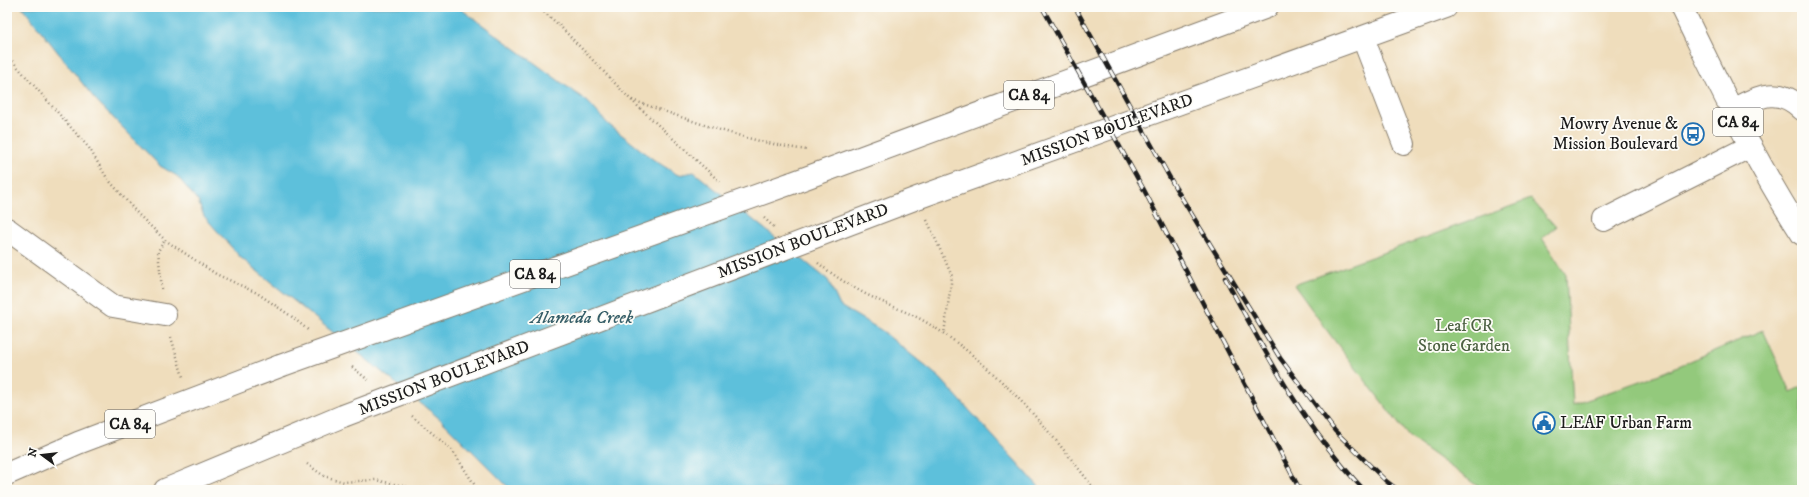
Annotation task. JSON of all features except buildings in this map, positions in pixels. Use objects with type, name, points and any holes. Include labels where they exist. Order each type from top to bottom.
[{"type":"main road","name":"CA 84","points":[[7,474],[78,443],[280,366],[792,183],[1267,7]]},
{"type":"main road","name":"MISSION BOULEVARD","points":[[165,490],[343,416],[917,198],[1446,7]]},
{"type":"main road","name":"CA 84","points":[[1681,7],[1732,110],[1780,201],[1802,234]]},
{"type":"main road","points":[[1363,38],[1404,144]]},
{"type":"main road","points":[[1732,110],[1761,97],[1774,95],[1783,95],[1793,100],[1802,109]]},
{"type":"main road","points":[[1604,220],[1751,146]]},
{"type":"main road","points":[[7,229],[113,306],[165,314]]},
{"type":"path","points":[[7,55],[89,148],[108,178],[128,202],[165,240],[216,274],[257,294],[291,316],[309,331]]},
{"type":"path","points":[[630,99],[719,130],[780,146],[810,150]]},
{"type":"path","points":[[917,198],[952,276],[944,334]]},
{"type":"path","points":[[350,365],[374,385]]},
{"type":"path","points":[[409,414],[452,450],[478,490]]},
{"type":"path","points":[[307,464],[324,476],[344,482],[376,480],[422,490]]},
{"type":"green space","name":"Leaf CR Stone Garden","points":[[1531,199],[1556,227],[1542,238],[1566,275],[1573,405],[1662,373],[1763,330],[1791,392],[1802,386],[1802,490],[1483,490],[1409,437],[1331,336],[1294,285]]},
{"type":"water","name":"Alameda Creek","points":[[22,7],[458,7],[588,102],[608,124],[654,160],[678,175],[694,172],[828,280],[840,306],[881,330],[940,378],[1042,490],[511,490],[440,419],[241,258],[204,216],[198,201],[177,176],[160,166],[94,98]]},
{"type":"railway","points":[[1042,7],[1144,190],[1300,490]]},
{"type":"railway","points":[[1075,7],[1175,187],[1280,358],[1335,431],[1386,481],[1398,490]]},
{"type":"railway","points":[[1225,278],[1271,362],[1304,415],[1342,466],[1364,490]]},
{"type":"place","name":"Mowry Avenue & Mission Boulevard","points":[[1693,134]]},
{"type":"place","name":"LEAF Urban Farm","points":[[1544,423]]}]
